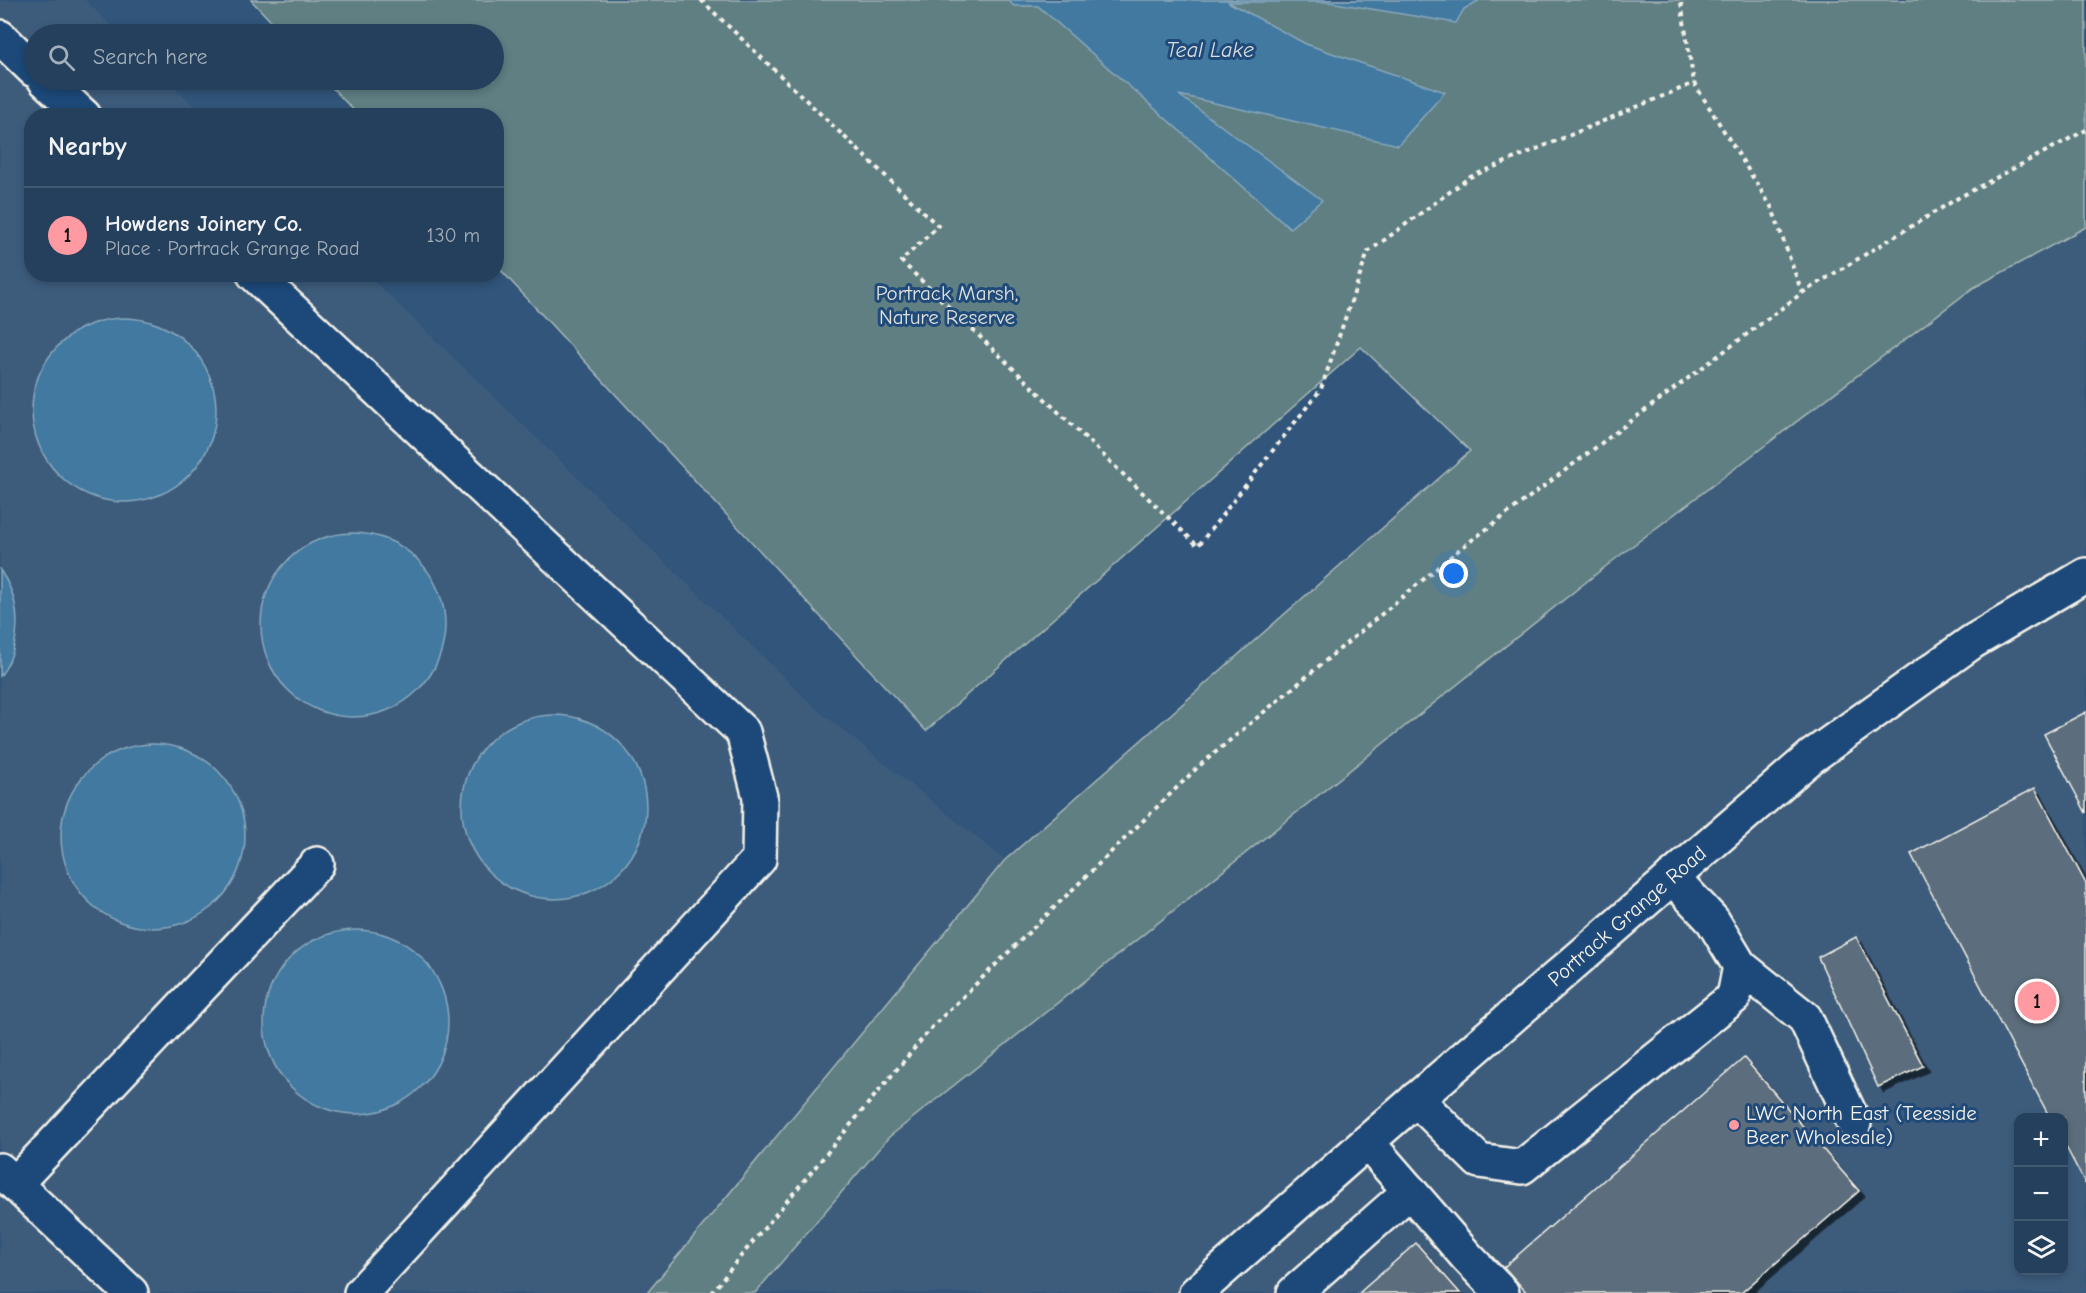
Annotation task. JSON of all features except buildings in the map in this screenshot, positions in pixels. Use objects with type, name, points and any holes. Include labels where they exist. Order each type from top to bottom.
[{"type":"street","points":[[0,37],[24,60]]},
{"type":"street","points":[[56,90],[75,108]]},
{"type":"street","points":[[263,282],[743,732],[760,797],[759,859],[361,1293]]},
{"type":"street","name":"Portrack Grange Road","points":[[1196,1293],[1811,757],[1972,642],[2086,575]]},
{"type":"street","points":[[130,1293],[8,1177],[317,864]]},
{"type":"street","points":[[1672,877],[1713,921],[1740,966],[1805,1018],[1854,1123]]},
{"type":"street","points":[[1416,1100],[1479,1161],[1522,1167],[1734,997],[1740,966]]},
{"type":"street","points":[[1367,1142],[1467,1257],[1502,1293]]},
{"type":"street","points":[[1294,1293],[1410,1191]]},
{"type":"path","points":[[701,0],[938,226],[901,261],[1198,546],[1322,389],[1368,252],[1470,177],[1694,83]]},
{"type":"path","points":[[1681,3],[1694,83],[1772,208],[1802,293]]},
{"type":"path","points":[[712,1293],[933,1026],[1200,766],[1460,549],[1802,293],[1958,198],[2086,130]]},
{"type":"shaded area","points":[[0,0],[85,0],[110,24],[24,24],[24,90],[178,90],[197,108],[24,108],[24,282],[375,282],[818,710],[1005,860],[647,1293],[0,1293]]},
{"type":"shaded area","points":[[2086,227],[2086,1293],[755,1293],[889,1137],[1610,563],[1973,288]]},
{"type":"green space","name":"Portrack Marsh, Nature Reserve","points":[[251,0],[2086,0],[2086,227],[1973,288],[1610,563],[889,1137],[755,1293],[647,1293],[1005,860],[1470,451],[1361,347],[926,731],[504,274],[504,108],[351,108],[334,90],[504,90],[504,24],[274,24]]},
{"type":"water","name":"Teal Lake","points":[[1008,0],[1480,0],[1464,9],[1456,23],[1329,2],[1228,2],[1306,44],[1445,92],[1398,145],[1179,95],[1322,200],[1290,228],[1038,6],[1014,6]]},
{"type":"water","points":[[124,318],[142,319],[159,325],[175,333],[189,345],[201,359],[209,375],[215,392],[215,428],[209,445],[201,461],[189,475],[175,487],[159,495],[142,501],[124,502],[106,501],[89,495],[73,487],[59,475],[47,461],[39,445],[33,428],[32,410],[33,392],[39,375],[47,359],[59,345],[73,333],[89,325],[106,319]]},
{"type":"water","points":[[353,533],[371,534],[388,540],[404,548],[418,560],[430,574],[438,590],[444,607],[444,643],[438,660],[430,676],[418,690],[404,702],[388,710],[371,716],[353,717],[335,716],[318,710],[302,702],[288,690],[276,676],[268,660],[262,643],[261,625],[262,607],[268,590],[276,574],[288,560],[302,548],[318,540],[335,534]]},
{"type":"water","points":[[0,570],[13,595],[17,622],[13,651],[0,676]]},
{"type":"water","points":[[554,715],[572,716],[589,722],[605,730],[619,742],[631,756],[639,772],[645,789],[645,825],[639,842],[631,858],[619,872],[605,884],[589,892],[572,898],[554,899],[536,898],[519,892],[503,884],[489,872],[477,858],[469,842],[463,825],[462,807],[463,789],[469,772],[477,756],[489,742],[503,730],[519,722],[536,716]]},
{"type":"water","points":[[153,744],[171,745],[188,751],[204,759],[218,771],[230,785],[238,801],[244,818],[244,854],[238,871],[230,887],[218,901],[204,913],[188,921],[171,927],[153,928],[135,927],[118,921],[102,913],[88,901],[76,887],[68,871],[62,854],[61,836],[62,818],[68,801],[76,785],[88,771],[102,759],[118,751],[135,745]]},
{"type":"water","points":[[356,930],[374,931],[391,937],[407,945],[421,957],[433,971],[441,987],[447,1004],[447,1040],[441,1057],[433,1073],[421,1087],[407,1099],[391,1107],[374,1113],[356,1114],[338,1113],[321,1107],[305,1099],[291,1087],[279,1073],[271,1057],[265,1040],[264,1022],[265,1004],[271,987],[279,971],[291,957],[305,945],[321,937],[338,931]]},
{"type":"place","name":"Howdens Joinery Co.","points":[[2037,1001]]},
{"type":"place","name":"LWC North East (Teesside Beer Wholesale)","points":[[1734,1125]]}]
